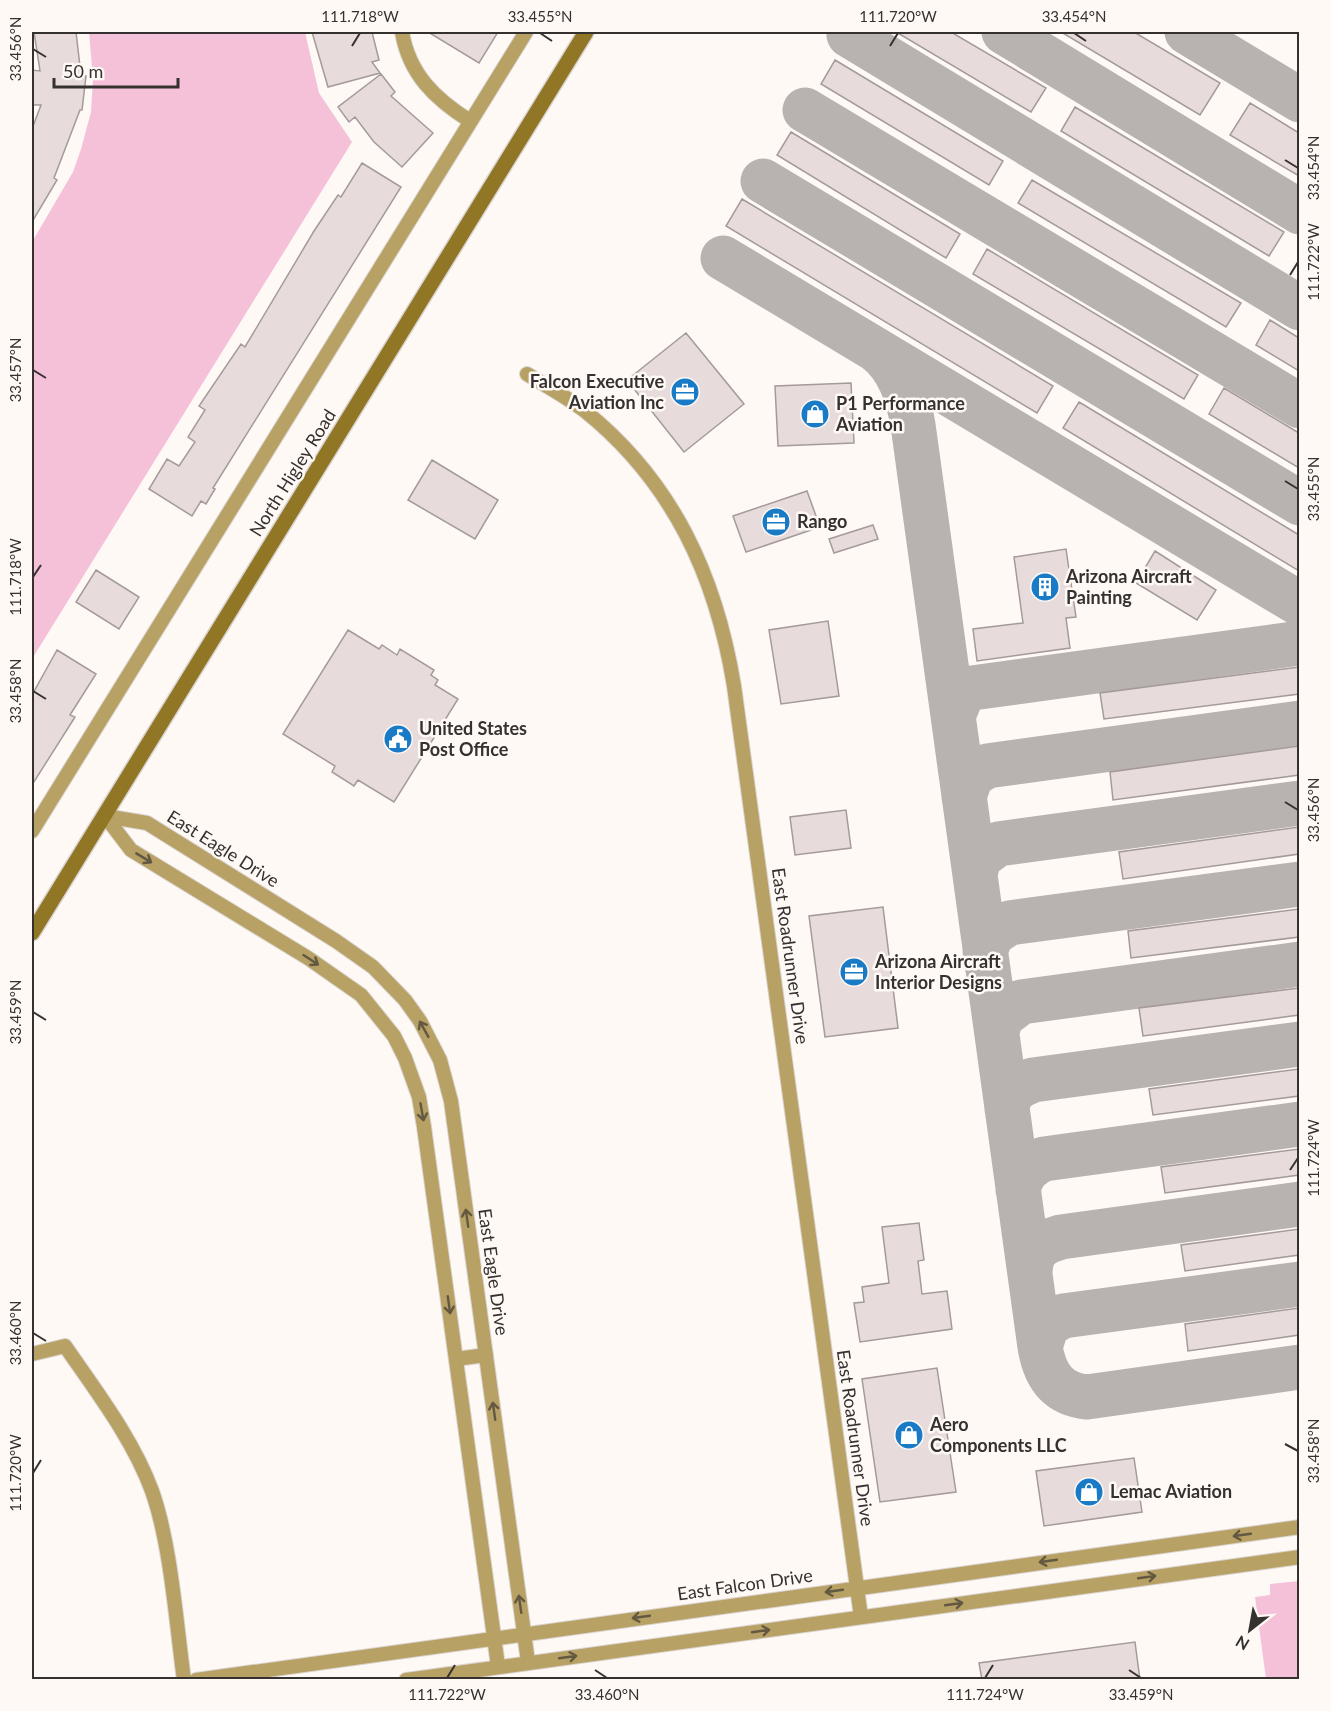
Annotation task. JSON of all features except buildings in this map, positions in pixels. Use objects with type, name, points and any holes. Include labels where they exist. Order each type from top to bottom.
[{"type":"main road","name":"North Higley Road","points":[[32,933],[586,32]]},
{"type":"street","points":[[402,32],[411,63],[424,85],[445,105],[470,121]]},
{"type":"street","name":"North Higley Road","points":[[32,831],[526,32]]},
{"type":"street","name":"East Roadrunner Drive","points":[[527,374],[590,415],[622,445],[640,466],[695,549],[722,620],[736,697],[861,1617]]},
{"type":"street","points":[[105,816],[131,850],[308,958],[353,989],[394,1036],[419,1097],[498,1666]]},
{"type":"street","name":"East Eagle Drive","points":[[105,816],[147,823],[336,941],[387,980],[415,1014],[440,1060],[451,1101],[528,1662]]},
{"type":"street","points":[[32,1354],[65,1346],[123,1432],[152,1491],[167,1558],[184,1680]]},
{"type":"street","points":[[456,1359],[486,1354]]},
{"type":"street","name":"East Falcon Drive","points":[[196,1680],[1299,1527]]},
{"type":"street","points":[[406,1680],[1299,1557]]},
{"type":"shaded area","points":[[89,32],[305,32],[319,93],[352,142],[32,659],[32,242],[73,172],[81,149],[91,112],[93,79]]},
{"type":"shaded area","points":[[1299,1581],[1299,1679],[1266,1679],[1255,1597],[1270,1595],[1270,1584]]},
{"type":"taxiway","points":[[1004,32],[1300,212]]},
{"type":"taxiway","points":[[1187,32],[1300,100]]},
{"type":"taxiway","points":[[849,35],[1300,308]]},
{"type":"taxiway","points":[[805,110],[1300,406]]},
{"type":"taxiway","points":[[763,181],[1300,503]]},
{"type":"taxiway","points":[[723,258],[1300,604]]},
{"type":"taxiway","points":[[875,349],[896,373],[908,403],[913,425],[1040,1347],[1045,1367],[1060,1388],[1087,1397],[1300,1367]]},
{"type":"taxiway","points":[[953,716],[962,694],[972,688],[1300,643]]},
{"type":"taxiway","points":[[964,797],[971,776],[987,766],[1300,723]]},
{"type":"taxiway","points":[[975,874],[979,858],[998,844],[1300,803]]},
{"type":"taxiway","points":[[985,951],[992,934],[1009,923],[1300,884]]},
{"type":"taxiway","points":[[997,1032],[1001,1017],[1021,1002],[1300,964]]},
{"type":"taxiway","points":[[1007,1109],[1012,1093],[1033,1080],[1300,1044]]},
{"type":"taxiway","points":[[1018,1190],[1027,1171],[1044,1159],[1300,1124]]},
{"type":"taxiway","points":[[1030,1273],[1032,1259],[1038,1249],[1047,1242],[1061,1237],[1300,1204]]},
{"type":"taxiway","points":[[1040,1347],[1047,1325],[1063,1316],[1300,1284]]},
{"type":"place","name":"Falcon Executive Aviation Inc","points":[[685,392]]},
{"type":"place","name":"P1 Performance Aviation","points":[[815,414]]},
{"type":"place","name":"Rango","points":[[776,522]]},
{"type":"place","name":"Arizona Aircraft Painting","points":[[1045,587]]},
{"type":"place","name":"United States Post Office","points":[[398,739]]},
{"type":"place","name":"Arizona Aircraft Interior Designs","points":[[854,972]]},
{"type":"place","name":"Aero Components LLC","points":[[909,1435]]},
{"type":"place","name":"Lemac Aviation","points":[[1089,1492]]}]
